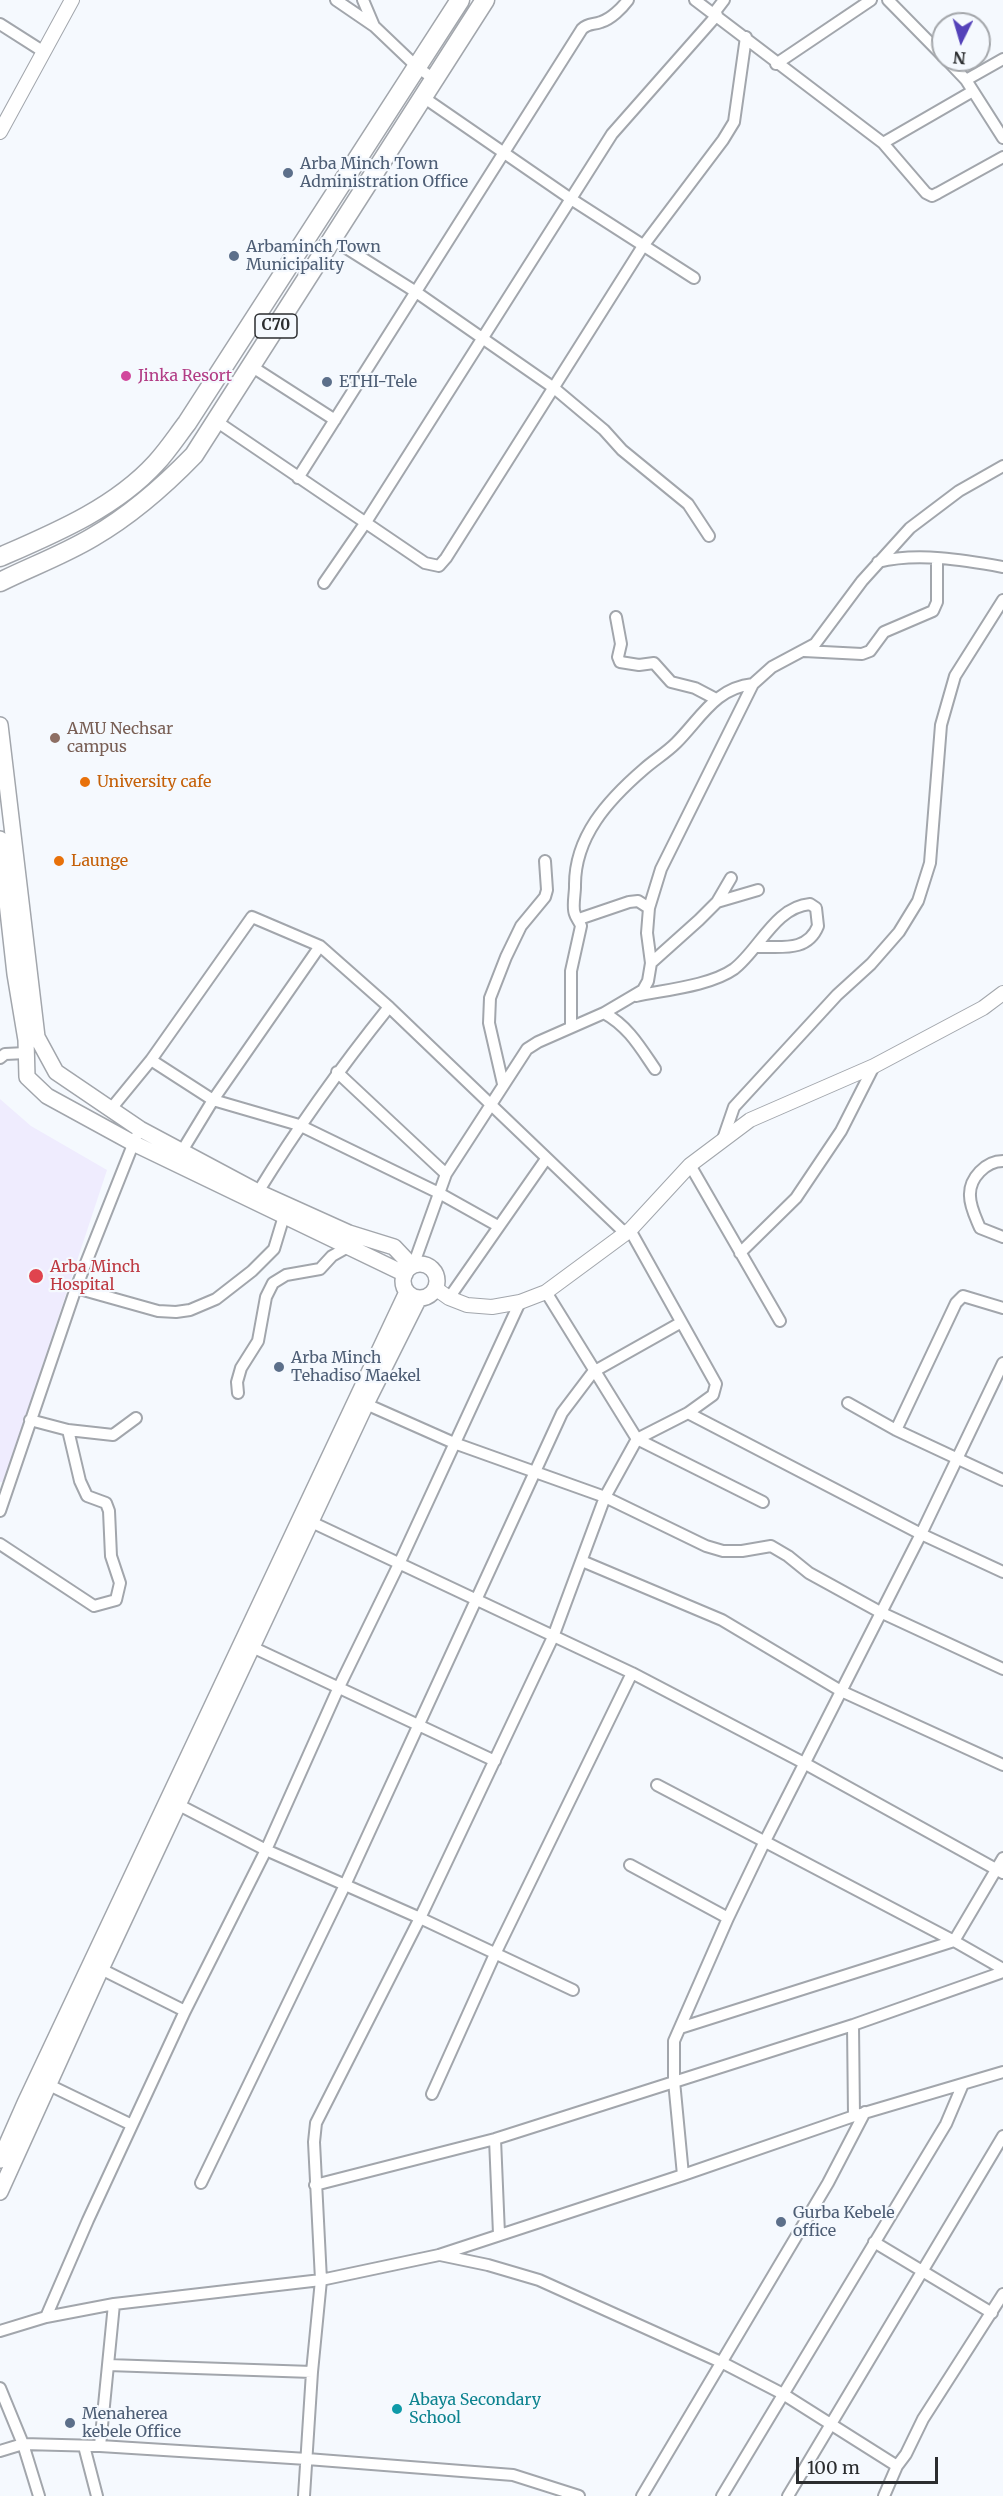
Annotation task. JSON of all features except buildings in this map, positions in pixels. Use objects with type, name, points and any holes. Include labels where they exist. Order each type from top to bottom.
[{"type":"highway","name":"C70","points":[[0,557],[90,515],[128,488],[156,464],[187,423],[254,321],[460,0]]},
{"type":"highway","name":"C70","points":[[0,582],[91,538],[124,517],[171,479],[194,455],[485,0]]},
{"type":"highway","points":[[254,321],[272,333]]},
{"type":"main road","points":[[0,725],[23,973],[27,1077],[47,1096],[133,1143],[284,1216],[348,1246],[410,1269],[424,1265],[436,1277],[435,1288],[429,1295],[413,1295],[403,1284],[410,1269]]},
{"type":"main road","points":[[0,839],[18,931]]},
{"type":"main road","points":[[23,973],[38,1037],[44,1053],[56,1072],[140,1129],[258,1192],[349,1233],[394,1247],[410,1269]]},
{"type":"main road","points":[[0,2192],[100,1969],[252,1647],[305,1519],[366,1404],[413,1295]]},
{"type":"main road","points":[[0,2160],[25,2103],[413,1295]]},
{"type":"street","points":[[1,129],[72,0]]},
{"type":"street","points":[[336,0],[374,26],[417,67],[434,79]]},
{"type":"street","points":[[363,0],[374,26]]},
{"type":"street","points":[[298,478],[582,28],[608,18],[628,0]]},
{"type":"street","points":[[696,0],[776,64],[883,143],[926,193],[932,196],[1003,157]]},
{"type":"street","points":[[324,583],[366,522],[612,134],[716,14],[724,0]]},
{"type":"street","points":[[776,64],[871,0]]},
{"type":"street","points":[[888,0],[931,44]]},
{"type":"street","points":[[0,24],[44,52]]},
{"type":"street","points":[[216,421],[425,563],[439,566],[643,246],[734,122],[746,38]]},
{"type":"street","points":[[966,80],[1003,59]]},
{"type":"street","points":[[958,72],[966,80],[1003,138]]},
{"type":"street","points":[[883,143],[973,92]]},
{"type":"street","points":[[423,97],[694,278]]},
{"type":"street","points":[[332,239],[416,292],[554,388],[604,430],[622,450],[688,504],[709,536]]},
{"type":"street","points":[[251,366],[335,420]]},
{"type":"street","points":[[410,1269],[446,1174],[527,1049],[604,1012],[643,990],[650,975],[651,963],[647,933],[649,908],[661,869],[753,684],[772,667],[815,644],[878,562],[910,528],[959,491],[1003,465]]},
{"type":"street","points":[[878,562],[893,558],[968,560],[1003,567]]},
{"type":"street","points":[[804,651],[862,654],[870,651],[884,632],[933,611],[937,602],[937,559]]},
{"type":"street","points":[[723,1139],[734,1107],[837,995],[871,964],[899,932],[918,901],[930,863],[941,725],[955,676],[1003,600]]},
{"type":"street","points":[[616,617],[621,644],[618,657],[620,663],[639,665],[654,663],[671,682],[695,688],[716,699]]},
{"type":"street","points":[[571,1027],[571,971],[581,926],[574,914],[574,870],[579,850],[598,816],[644,769],[675,744],[716,699],[724,692],[753,684]]},
{"type":"street","points":[[503,1084],[489,1023],[490,998],[521,926],[545,897],[547,890],[545,861]]},
{"type":"street","points":[[651,963],[717,902],[731,878]]},
{"type":"street","points":[[717,902],[758,890]]},
{"type":"street","points":[[579,919],[629,902],[638,901],[649,908]]},
{"type":"street","points":[[626,998],[698,984],[733,969],[790,909],[810,904],[816,908],[818,926],[808,941],[800,946],[755,947]]},
{"type":"street","points":[[110,1110],[151,1060],[252,917],[320,946],[389,1006],[492,1103],[546,1159],[627,1232],[716,1384],[713,1395],[688,1413],[637,1439],[606,1497],[553,1637],[495,1761],[420,1918],[316,2123],[315,2186],[321,2280],[304,2496]]},
{"type":"street","points":[[182,1151],[213,1100],[320,946]]},
{"type":"street","points":[[435,1288],[449,1298],[467,1305],[492,1307],[520,1302],[546,1292],[627,1232],[690,1165],[750,1120],[874,1066],[983,1008],[1003,993]]},
{"type":"street","points":[[258,1192],[299,1125],[337,1071],[389,1006]]},
{"type":"street","points":[[604,1012],[630,1032],[655,1069]]},
{"type":"street","points":[[0,1058],[5,1054],[26,1053]]},
{"type":"street","points":[[151,1060],[213,1100],[299,1125],[438,1193],[498,1226]]},
{"type":"street","points":[[740,1253],[796,1198],[842,1131],[874,1066]]},
{"type":"street","points":[[337,1071],[446,1174]]},
{"type":"street","points":[[0,1511],[76,1288],[140,1129]]},
{"type":"street","points":[[449,1298],[546,1159]]},
{"type":"street","points":[[1003,1161],[991,1162],[980,1170],[969,1194],[980,1228],[1003,1237]]},
{"type":"street","points":[[690,1165],[780,1321]]},
{"type":"street","points":[[76,1288],[158,1311],[189,1310],[216,1299],[252,1271],[274,1249],[284,1216]]},
{"type":"street","points":[[238,1392],[237,1382],[241,1368],[258,1341],[266,1297],[273,1283],[286,1275],[320,1269],[332,1256],[348,1246]]},
{"type":"street","points":[[546,1292],[593,1372],[637,1439],[763,1502]]},
{"type":"street","points":[[896,1430],[956,1303],[963,1296],[1003,1308]]},
{"type":"street","points":[[46,2317],[185,2011],[266,1851],[338,1689],[399,1564],[520,1302]]},
{"type":"street","points":[[201,2183],[345,1885],[562,1413],[593,1372],[680,1323]]},
{"type":"street","points":[[683,2175],[674,2081],[675,2041],[680,2028],[728,1918],[765,1841],[999,1381],[1003,1363]]},
{"type":"street","points":[[366,1404],[454,1443],[606,1497],[706,1546],[723,1551],[742,1551],[771,1546],[809,1573],[880,1612],[1003,1669]]},
{"type":"street","points":[[848,1404],[896,1430],[1003,1480]]},
{"type":"street","points":[[688,1413],[921,1534],[1003,1572]]},
{"type":"street","points":[[30,1420],[68,1430],[114,1436],[136,1418]]},
{"type":"street","points":[[0,1544],[94,1606],[116,1600],[120,1583],[111,1556],[109,1511],[106,1503],[87,1496],[80,1481],[68,1430]]},
{"type":"street","points":[[305,1519],[632,1673],[804,1762],[1000,1871]]},
{"type":"street","points":[[582,1561],[722,1620],[841,1691],[1003,1765]]},
{"type":"street","points":[[252,1647],[495,1761]]},
{"type":"street","points":[[432,2094],[495,1954],[632,1673]]},
{"type":"street","points":[[657,1785],[954,1941],[1003,1971]]},
{"type":"street","points":[[179,1805],[266,1851],[420,1918],[573,1990]]},
{"type":"street","points":[[680,2028],[954,1941],[1000,1871],[1003,1858]]},
{"type":"street","points":[[630,1865],[728,1918]]},
{"type":"street","points":[[100,1969],[185,2011]]},
{"type":"street","points":[[315,2186],[495,2139],[853,2025],[1003,1971]]},
{"type":"street","points":[[853,2025],[854,2116]]},
{"type":"street","points":[[0,2331],[46,2317],[114,2304],[321,2280],[439,2255],[683,2175],[865,2112],[1003,2072]]},
{"type":"street","points":[[47,2084],[132,2125]]},
{"type":"street","points":[[722,2496],[946,2124],[963,2084]]},
{"type":"street","points":[[642,2496],[828,2182],[865,2112]]},
{"type":"street","points":[[788,2496],[1003,2136]]},
{"type":"street","points":[[495,2139],[499,2234]]},
{"type":"street","points":[[874,2242],[992,2313]]},
{"type":"street","points":[[439,2255],[488,2265],[539,2280],[723,2362],[832,2423],[897,2466]]},
{"type":"street","points":[[884,2496],[897,2466],[906,2454],[923,2419],[1003,2294]]},
{"type":"street","points":[[100,2446],[114,2304]]},
{"type":"street","points":[[108,2365],[312,2372]]},
{"type":"street","points":[[0,2388],[23,2444],[39,2496]]},
{"type":"street","points":[[0,2451],[23,2444],[84,2445],[513,2475],[579,2496]]},
{"type":"street","points":[[84,2445],[97,2496]]},
{"type":"shaded area","name":"Arba Minch Hospital","points":[[0,1099],[31,1126],[107,1170],[4,1482],[0,1482]]},
{"type":"place","name":"Arba Minch Town Administration Office","points":[[288,173]]},
{"type":"place","name":"Arbaminch Town Municipality","points":[[234,256]]},
{"type":"place","name":"Jinka Resort","points":[[126,376]]},
{"type":"place","name":"ETHI-Tele","points":[[327,382]]},
{"type":"place","name":"AMU Nechsar campus","points":[[55,738]]},
{"type":"place","name":"University cafe","points":[[85,782]]},
{"type":"place","name":"Launge","points":[[59,861]]},
{"type":"place","name":"Arba Minch Hospital","points":[[36,1276]]},
{"type":"place","name":"Arba Minch Tehadiso Maekel","points":[[279,1367]]},
{"type":"place","name":"Gurba Kebele office","points":[[781,2222]]},
{"type":"place","name":"Abaya Secondary School","points":[[397,2409]]},
{"type":"place","name":"Menaherea kebele Office","points":[[70,2423]]}]
